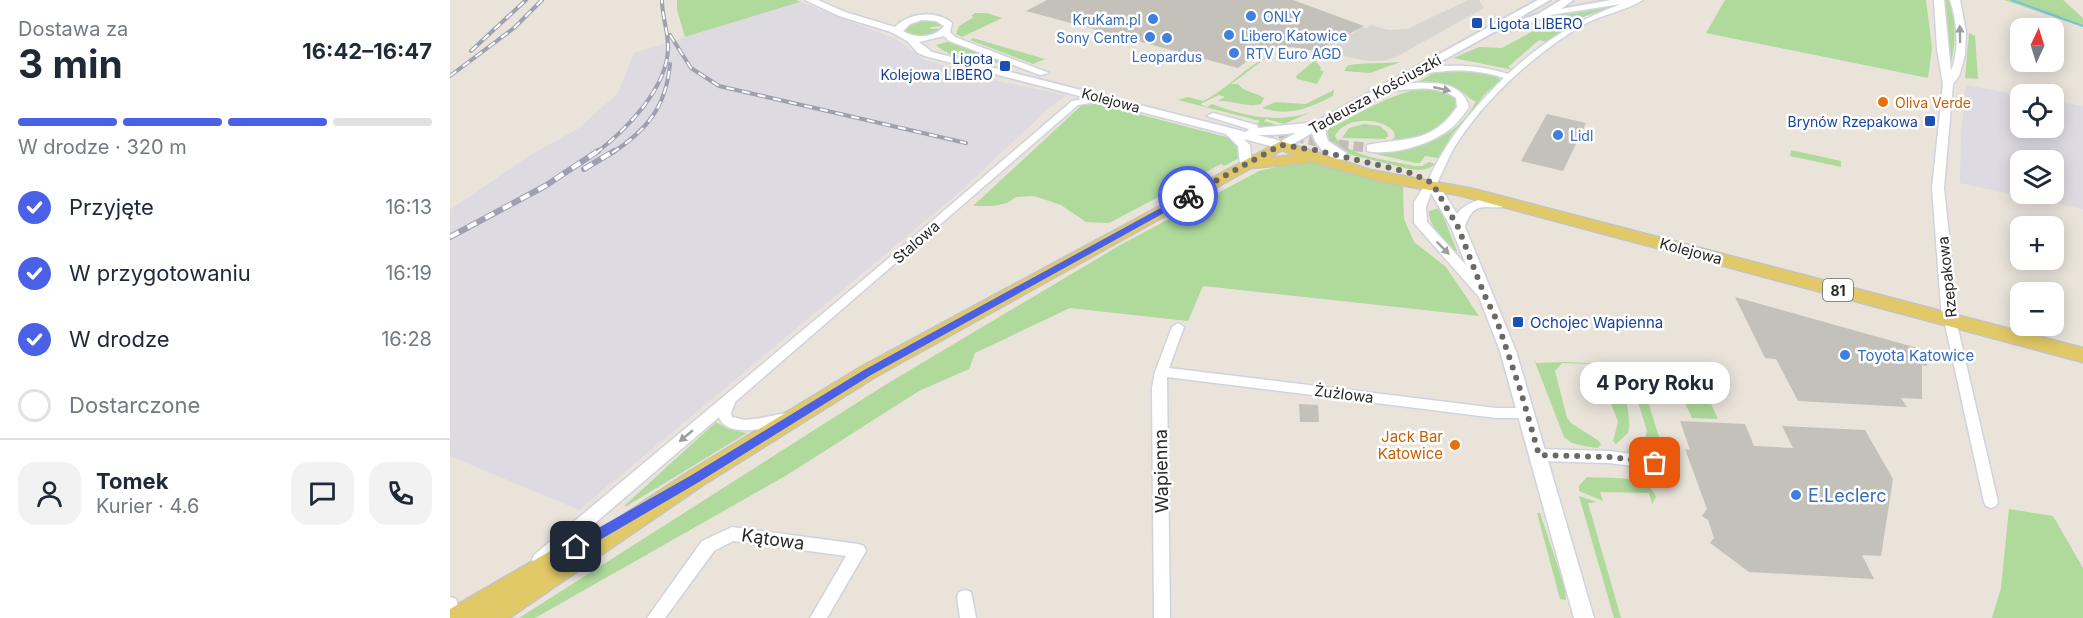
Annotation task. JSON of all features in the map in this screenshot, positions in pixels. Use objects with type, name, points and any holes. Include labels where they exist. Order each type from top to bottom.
[{"type":"main road","points":[[1508,19],[1534,0]]},
{"type":"main road","name":"Tadeusza Kościuszki","points":[[488,618],[695,479],[796,416],[940,332],[1545,0]]},
{"type":"main road","name":"Tadeusza Kościuszki","points":[[1460,46],[1528,22],[1568,0]]},
{"type":"main road","points":[[1528,22],[1569,9],[1628,0]]},
{"type":"main road","points":[[1318,125],[1318,135],[1322,144],[1341,156]]},
{"type":"main road","name":"Kolejowa","points":[[1282,145],[1411,173],[1432,183]]},
{"type":"main road","name":"Kolejowa","points":[[1282,145],[1312,158],[1398,180],[1432,183],[1508,202],[1950,320]]},
{"type":"main road","points":[[1246,165],[1312,158]]},
{"type":"main road","name":"81","points":[[1950,320],[2083,355]]},
{"type":"main road","name":"Tadeusza Kościuszki","points":[[455,618],[695,479]]},
{"type":"street","points":[[810,0],[897,32],[899,27],[907,22]]},
{"type":"street","points":[[1484,294],[1424,228],[1419,214],[1421,198],[1432,183],[1451,143],[1486,98],[1551,43],[1581,22],[1639,0]]},
{"type":"street","name":"Rzepakowa","points":[[1939,0],[1942,49],[1948,84],[1938,182],[1950,320],[1991,502]]},
{"type":"street","name":"Rzepakowa","points":[[1948,84],[1958,69],[1959,11],[1955,0]]},
{"type":"street","points":[[864,21],[893,24],[924,18],[941,19],[950,25],[945,32],[931,37],[911,39]]},
{"type":"street","name":"Kolejowa","points":[[897,32],[911,39],[922,51],[939,57],[1072,89],[1282,145]]},
{"type":"street","points":[[945,32],[952,39],[1037,71],[1253,127]]},
{"type":"street","points":[[931,37],[928,45],[939,57]]},
{"type":"street","points":[[1410,74],[1464,65],[1511,77]]},
{"type":"street","points":[[1371,148],[1404,145],[1433,135],[1448,125],[1463,107],[1461,97],[1444,88],[1422,86],[1384,90]]},
{"type":"street","points":[[1072,89],[1076,94],[1075,103],[1105,98]]},
{"type":"street","name":"Stalowa","points":[[517,581],[1075,103]]},
{"type":"street","points":[[1228,131],[1280,131],[1318,125]]},
{"type":"street","points":[[1228,131],[1238,137],[1244,145],[1246,165]]},
{"type":"street","points":[[1398,180],[1416,190],[1421,198]]},
{"type":"street","points":[[1432,183],[1458,227],[1508,351],[1584,618]]},
{"type":"street","points":[[1458,227],[1460,217],[1466,209],[1478,204],[1508,202]]},
{"type":"street","name":"Wapienna","points":[[1162,618],[1160,387],[1161,372],[1178,327]]},
{"type":"street","name":"Żużlowa","points":[[1161,372],[1496,413],[1527,413]]},
{"type":"street","points":[[731,398],[725,408],[725,415],[730,422],[741,426],[758,425],[796,416]]},
{"type":"street","points":[[1539,455],[1610,457],[1655,463]]},
{"type":"street","name":"Kątowa","points":[[655,618],[708,546],[732,534],[858,551],[818,618]]},
{"type":"street","points":[[965,597],[968,618]]},
{"type":"street","points":[[450,604],[455,618]]},
{"type":"shaded area","points":[[1468,0],[1479,0],[1484,8],[1396,57],[1384,61],[1368,61],[1319,51],[1344,34],[1353,33],[1363,27],[1367,28],[1370,25],[1389,30],[1407,29]]},
{"type":"shaded area","points":[[800,2],[896,39],[925,60],[1002,82],[1066,95],[1049,108],[956,195],[579,510],[450,456],[450,210],[529,156],[579,128],[618,93],[634,53]]},
{"type":"shaded area","points":[[1966,85],[2010,93],[2010,138],[2064,138],[2064,103],[2083,106],[2083,209],[2059,204],[2064,204],[2064,150],[2010,150],[2010,194],[1960,183],[1961,135]]},
{"type":"green space","points":[[677,0],[796,0],[800,2],[685,37],[677,10]]},
{"type":"green space","points":[[1725,0],[1926,0],[1932,48],[1928,78],[1706,33]]},
{"type":"green space","points":[[1944,0],[1950,0],[1954,23],[1951,62]]},
{"type":"green space","points":[[2004,0],[2063,0],[2083,18],[2083,27],[2064,21],[2064,18],[2057,18]]},
{"type":"green space","points":[[1617,5],[1580,18],[1547,42],[1539,40],[1508,67],[1514,70],[1453,58],[1479,47],[1502,48],[1570,11]]},
{"type":"green space","points":[[975,13],[987,13],[1002,18],[962,37],[956,34],[959,26],[974,17],[971,16]]},
{"type":"green space","points":[[922,21],[937,21],[944,26],[931,27],[930,29],[943,28],[924,36],[913,36],[903,32],[907,25]]},
{"type":"green space","points":[[1969,33],[1975,36],[1978,79],[1965,78]]},
{"type":"green space","points":[[973,38],[1045,59],[1033,64],[970,40]]},
{"type":"green space","points":[[951,41],[1039,74],[1005,64],[960,58],[936,45]]},
{"type":"green space","points":[[1288,51],[1309,54],[1306,57],[1280,53]]},
{"type":"green space","points":[[1266,58],[1231,84],[1238,84],[1264,98],[1261,104],[1218,101],[1225,97],[1219,95],[1200,104],[1207,107],[1212,104],[1249,115],[1274,118],[1299,116],[1311,112],[1284,124],[1266,119],[1264,121],[1285,127],[1251,129],[1260,121],[1178,100],[1188,97],[1203,101]]},
{"type":"green space","points":[[1315,60],[1320,70],[1324,71],[1317,84],[1297,79],[1296,76]]},
{"type":"green space","points":[[1400,62],[1370,73],[1344,71],[1347,66],[1352,65]]},
{"type":"green space","points":[[1454,67],[1497,75],[1500,80],[1483,96],[1453,133],[1438,158],[1425,156],[1420,163],[1415,163],[1372,153],[1418,146],[1446,135],[1458,126],[1476,101],[1450,86],[1418,82],[1439,70]]},
{"type":"green space","points":[[1432,88],[1453,96],[1458,108],[1442,124],[1427,133],[1411,139],[1388,143],[1395,137],[1394,132],[1381,123],[1363,121],[1346,125],[1335,136],[1340,143],[1358,153],[1414,166],[1422,166],[1429,162],[1435,164],[1429,168],[1409,169],[1340,152],[1333,149],[1324,135],[1330,128],[1392,97],[1419,89]]},
{"type":"green space","points":[[1334,90],[1333,96],[1299,110],[1281,112],[1262,108],[1275,102],[1306,104]]},
{"type":"green space","points":[[1092,102],[1230,138],[1238,144],[1241,157],[1224,166],[1221,164],[1109,223],[1086,222],[1061,205],[1034,196],[1016,197],[1007,203],[993,206],[973,206],[1083,104]]},
{"type":"green space","points":[[1364,124],[1380,126],[1388,133],[1388,136],[1385,139],[1342,138],[1349,128]]},
{"type":"green space","points":[[1791,150],[1841,161],[1841,167],[1790,156]]},
{"type":"green space","points":[[1297,162],[1313,162],[1379,177],[1376,180],[1403,187],[1404,219],[1414,242],[1446,267],[1479,316],[1203,286],[1188,321],[1070,308],[975,353],[969,369],[919,391],[787,475],[535,618],[519,618],[885,385],[1122,244],[1259,171]]},
{"type":"green space","points":[[1440,208],[1457,252],[1442,240],[1434,229],[1429,211]]},
{"type":"green space","points":[[1533,357],[1536,363],[1565,362],[1628,365],[1639,374],[1663,449],[1655,454],[1627,451],[1645,438],[1647,431],[1629,373],[1615,365],[1562,363],[1555,371],[1567,418],[1599,441],[1601,445],[1597,448],[1572,443],[1564,437]]},
{"type":"green space","points":[[1611,378],[1620,388],[1629,416],[1628,433],[1616,444],[1613,441],[1618,422],[1603,382],[1613,382]]},
{"type":"green space","points":[[1669,383],[1677,384],[1680,392],[1701,394],[1705,397],[1712,405],[1718,419],[1692,418],[1685,403],[1669,402],[1664,387]]},
{"type":"green space","points":[[716,422],[728,429],[747,433],[624,506]]},
{"type":"green space","points":[[1587,477],[1636,481],[1645,484],[1656,497],[1652,504],[1649,493],[1600,492],[1603,501],[1579,491],[1579,486]]},
{"type":"green space","points":[[1579,496],[1597,502],[1588,503],[1621,618],[1614,618]]},
{"type":"green space","points":[[2009,509],[2053,516],[2083,568],[2083,618],[1992,618],[2001,588]]},
{"type":"green space","points":[[1537,513],[1540,513],[1565,588],[1566,600],[1560,599]]},
{"type":"building","name":"Libero Katowice","points":[[1047,0],[1293,0],[1364,26],[1316,51],[1292,47],[1273,49],[1258,53],[1238,68],[1026,11]]},
{"type":"building","name":"Lidl","points":[[1547,114],[1586,123],[1563,171],[1521,161]]},
{"type":"building","name":"Toyota Katowice","points":[[1735,297],[1928,351],[1927,366],[1922,365],[1922,399],[1901,398],[1907,407],[1798,401],[1776,359],[1765,358]]},
{"type":"building","points":[[1299,404],[1318,405],[1319,422],[1300,422]]},
{"type":"building","name":"E.Leclerc","points":[[1680,421],[1745,424],[1754,446],[1793,448],[1782,426],[1865,430],[1893,479],[1881,556],[1862,555],[1874,579],[1749,572],[1710,543],[1714,538],[1708,520],[1702,516],[1707,509],[1685,449],[1690,450]]},
{"type":"waterway","points":[[2012,0],[2083,26]]},
{"type":"tunnel","points":[[1265,130],[1324,143],[1371,148]]},
{"type":"railway","points":[[471,51],[526,0]]},
{"type":"railway","points":[[450,76],[514,28],[542,0]]},
{"type":"railway","points":[[596,153],[632,120],[661,78],[668,47],[662,0]]},
{"type":"railway","points":[[670,35],[691,68],[719,86],[966,143]]},
{"type":"railway","points":[[612,153],[645,126],[653,116],[664,93],[670,64]]},
{"type":"railway","points":[[450,237],[545,186],[598,151]]},
{"type":"railway","points":[[584,169],[614,151]]},
{"type":"way so far","points":[[1188,196],[1281,145],[1315,150],[1411,173],[1432,183],[1458,227],[1497,321],[1539,455],[1610,457],[1655,463]]},
{"type":"place","name":"ONLY","points":[[1251,16]]},
{"type":"place","name":"KruKam.pl","points":[[1153,19]]},
{"type":"place","name":"Ligota LIBERO","points":[[1477,23]]},
{"type":"place","name":"Libero Katowice","points":[[1229,35]]},
{"type":"place","name":"Sony Centre","points":[[1150,37]]},
{"type":"place","name":"Leopardus","points":[[1167,38]]},
{"type":"place","name":"RTV Euro AGD","points":[[1234,53]]},
{"type":"place","name":"Ligota Kolejowa LIBERO","points":[[1005,66]]},
{"type":"place","name":"Oliva Verde","points":[[1883,102]]},
{"type":"place","name":"Brynów Rzepakowa","points":[[1930,121]]},
{"type":"place","name":"Lidl","points":[[1558,135]]},
{"type":"place","name":"Ochojec Wapienna","points":[[1518,322]]},
{"type":"place","name":"Toyota Katowice","points":[[1845,355]]},
{"type":"place","name":"Jack Bar Katowice","points":[[1455,445]]},
{"type":"place","name":"4 Pory Roku","points":[[1655,463]]},
{"type":"place","name":"E.Leclerc","points":[[1796,495]]},
{"type":"route","points":[[576,547],[695,479],[868,372],[1188,196]]}]
